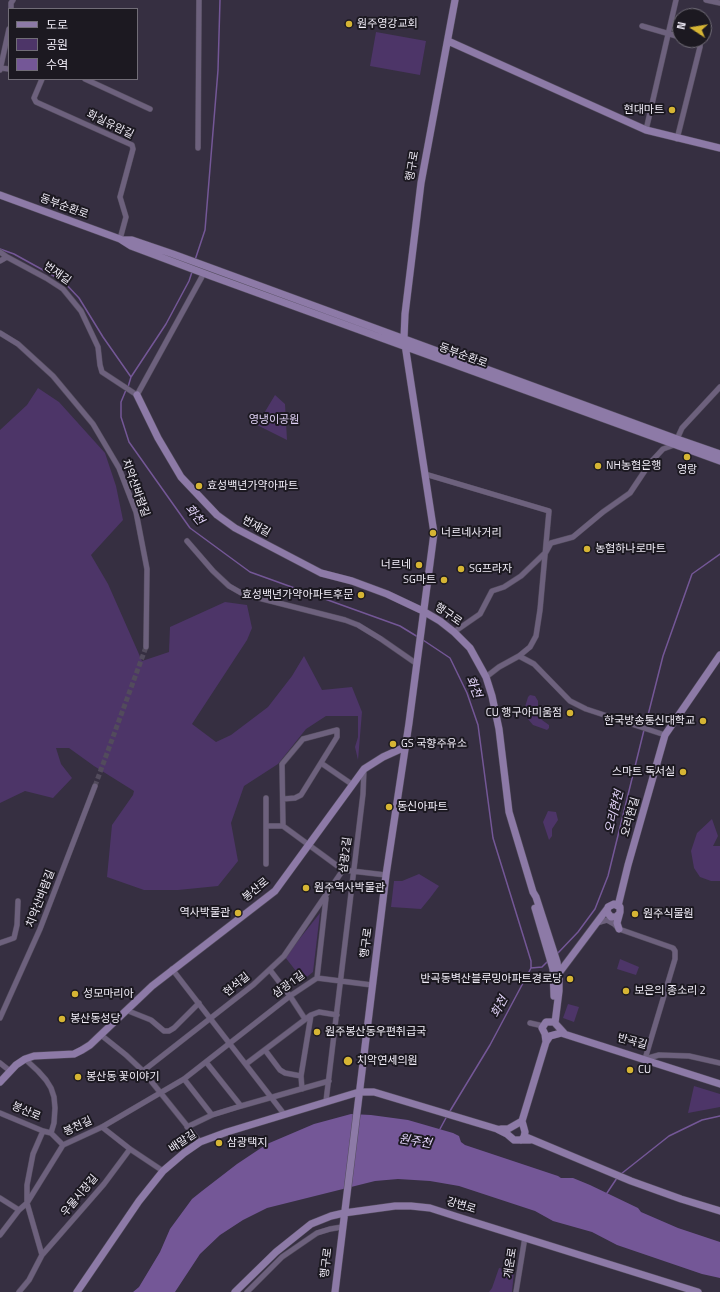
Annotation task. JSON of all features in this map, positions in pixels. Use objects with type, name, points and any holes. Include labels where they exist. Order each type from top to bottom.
[{"type":"street","points":[[198,148],[199,0]]},
{"type":"street","name":"행구로","points":[[335,1292],[386,875],[417,664],[434,532],[404,346],[404,338],[405,314],[421,183],[455,0]]},
{"type":"street","points":[[646,130],[676,0]]},
{"type":"street","points":[[706,0],[720,3]]},
{"type":"street","points":[[642,26],[672,35]]},
{"type":"street","points":[[0,69],[8,33]]},
{"type":"street","points":[[448,41],[646,130],[677,139],[720,148]]},
{"type":"street","points":[[677,139],[700,48]]},
{"type":"street","name":"화실유암길","points":[[42,80],[34,98],[36,102],[132,145],[133,149],[120,197],[126,218],[120,239]]},
{"type":"street","points":[[88,80],[150,109]]},
{"type":"street","name":"동부순환로","points":[[0,195],[120,239],[131,246],[172,257],[404,346],[553,400],[675,442],[720,454]]},
{"type":"street","name":"번재길","points":[[0,252],[7,258],[46,278],[63,289],[81,311],[98,347],[102,372],[136,394],[158,438],[181,477],[217,515],[235,528],[321,573],[352,581],[387,594],[423,611]]},
{"type":"street","points":[[0,261],[7,258]]},
{"type":"street","points":[[136,394],[202,269]]},
{"type":"street","name":"동부순환로","points":[[202,269],[404,338],[675,442],[720,461]]},
{"type":"street","name":"치악산바람길","points":[[0,333],[18,344],[53,376],[93,424],[119,468],[136,512],[147,570],[146,647]]},
{"type":"street","points":[[454,632],[480,614],[492,591],[504,587],[521,576],[546,552],[551,543],[573,537],[603,512],[630,493],[650,463],[663,449],[675,442],[682,428],[720,387]]},
{"type":"street","points":[[425,474],[549,511],[540,610],[536,636],[530,647],[486,678]]},
{"type":"street","points":[[187,541],[229,586],[243,594],[345,620],[358,625],[417,664]]},
{"type":"street","name":"행구로","points":[[423,611],[440,621],[454,632],[470,648],[486,678],[492,696],[499,729],[509,812],[533,892],[533,900],[557,973]]},
{"type":"street","name":"오리현길","points":[[618,906],[662,734],[720,655]]},
{"type":"street","points":[[519,656],[534,664],[570,701],[586,709],[662,734]]},
{"type":"street","points":[[283,799],[295,798],[301,795],[337,737],[336,730],[303,739],[282,764],[283,826]]},
{"type":"street","name":"봉산로","points":[[0,1082],[10,1070],[25,1059],[39,1056],[74,1054],[90,1045],[172,969],[275,891],[364,770],[383,757],[405,747]]},
{"type":"street","points":[[321,763],[353,785]]},
{"type":"street","name":"삼광2길","points":[[326,1101],[363,794],[364,770]]},
{"type":"street","name":"치악산바람길","points":[[0,1018],[40,929],[95,786]]},
{"type":"street","points":[[266,798],[266,864]]},
{"type":"street","points":[[266,826],[283,826],[343,870],[386,875]]},
{"type":"street","points":[[525,1139],[523,1124],[549,1037],[557,1030],[554,1023],[560,991],[557,973],[597,923],[616,895],[628,865]]},
{"type":"street","name":"현석길","points":[[143,1071],[270,970],[284,956],[326,897],[343,870]]},
{"type":"street","name":"현석길","points":[[317,978],[326,897]]},
{"type":"street","points":[[0,943],[14,938],[17,925],[18,901]]},
{"type":"street","points":[[608,907],[614,904],[618,906],[620,910],[617,923],[619,929]]},
{"type":"street","points":[[608,907],[609,918],[619,929],[673,948],[676,954],[645,1059],[720,1084]]},
{"type":"street","points":[[597,923],[616,917],[620,914]]},
{"type":"street","points":[[172,969],[284,1114]]},
{"type":"street","points":[[270,970],[305,1019]]},
{"type":"street","name":"삼광1길","points":[[160,1093],[184,1079],[290,996],[317,978],[372,985]]},
{"type":"street","points":[[126,1010],[151,1020],[164,1031],[169,1031],[174,1028],[199,1003]]},
{"type":"street","points":[[246,1064],[311,1015],[319,1012],[337,1014]]},
{"type":"street","points":[[302,1089],[301,1076],[311,1015]]},
{"type":"street","points":[[530,1023],[543,1026]]},
{"type":"street","points":[[549,1037],[542,1031],[544,1023],[554,1023],[564,1033]]},
{"type":"street","points":[[549,1037],[564,1033]]},
{"type":"street","name":"반곡길","points":[[564,1033],[645,1059],[659,1055],[689,1056],[720,1064]]},
{"type":"street","points":[[101,1035],[143,1071],[200,1142]]},
{"type":"street","points":[[265,1050],[280,1070],[285,1073],[301,1076]]},
{"type":"street","points":[[25,1059],[42,1075],[51,1088],[55,1108],[54,1123],[51,1133],[64,1145]]},
{"type":"street","points":[[206,1062],[241,1106]]},
{"type":"street","points":[[0,1064],[10,1070]]},
{"type":"street","points":[[184,1079],[212,1115]]},
{"type":"street","points":[[187,1127],[212,1115],[329,1081]]},
{"type":"street","points":[[359,1092],[374,1092],[497,1129],[516,1141],[525,1139],[631,1181],[681,1199],[719,1210]]},
{"type":"street","name":"배말길","points":[[77,1292],[138,1201],[163,1171],[184,1153],[200,1142],[227,1132],[359,1092]]},
{"type":"street","name":"봉천길","points":[[0,1235],[18,1210],[26,1203],[64,1145],[102,1127],[160,1093]]},
{"type":"street","name":"봉산로","points":[[0,1113],[51,1133]]},
{"type":"street","points":[[497,1129],[508,1129],[513,1126],[523,1124]]},
{"type":"street","points":[[512,1138],[509,1134],[513,1126]]},
{"type":"street","points":[[102,1127],[130,1149],[163,1171]]},
{"type":"street","points":[[42,1255],[26,1203],[27,1185],[33,1154],[43,1131]]},
{"type":"street","name":"우물시장길","points":[[19,1292],[30,1280],[42,1255],[99,1189],[130,1149]]},
{"type":"street","points":[[0,1198],[18,1210]]},
{"type":"street","name":"강변로","points":[[235,1292],[276,1252],[311,1224],[331,1216],[344,1213],[395,1206],[430,1208],[698,1292]]},
{"type":"street","points":[[311,1224],[317,1233]]},
{"type":"street","points":[[247,1292],[282,1257],[317,1233],[342,1227]]},
{"type":"street","name":"개운로","points":[[516,1292],[525,1237]]},
{"type":"green space","points":[[376,32],[426,41],[420,75],[370,66]]},
{"type":"green space","points":[[38,388],[59,402],[105,453],[116,486],[123,520],[91,555],[108,584],[142,661],[169,652],[170,627],[225,602],[247,605],[252,628],[247,640],[192,724],[216,742],[231,735],[268,707],[292,676],[304,656],[322,690],[352,687],[362,712],[358,760],[355,747],[358,737],[358,716],[326,716],[306,729],[278,764],[244,786],[231,823],[238,861],[218,886],[178,890],[144,890],[107,877],[112,825],[133,795],[134,791],[94,766],[69,748],[56,748],[61,764],[72,778],[53,798],[25,791],[0,803],[0,430],[27,405]]},
{"type":"green space","name":"영냉이공원","points":[[275,395],[285,404],[287,440],[257,425]]},
{"type":"green space","points":[[530,695],[535,696],[538,701],[538,715],[549,725],[547,730],[533,725],[527,718],[525,707]]},
{"type":"green space","points":[[548,811],[556,812],[558,820],[552,829],[552,836],[549,840],[543,822]]},
{"type":"green space","points":[[712,819],[718,836],[713,846],[720,846],[720,881],[711,881],[700,877],[694,868],[691,851],[697,833]]},
{"type":"green space","points":[[419,874],[439,886],[421,909],[391,907],[394,881],[402,881]]},
{"type":"green space","points":[[320,913],[313,972],[303,980],[285,957]]},
{"type":"green space","points":[[620,959],[639,967],[636,975],[617,969]]},
{"type":"green space","points":[[568,1004],[579,1007],[574,1022],[563,1018]]},
{"type":"green space","points":[[694,1086],[720,1094],[720,1107],[688,1113]]},
{"type":"green space","points":[[499,1268],[514,1271],[512,1292],[489,1292],[492,1288]]},
{"type":"water","name":"원주천","points":[[351,1114],[408,1120],[453,1133],[459,1136],[461,1142],[465,1145],[561,1178],[573,1178],[638,1208],[641,1212],[678,1228],[720,1242],[720,1278],[702,1274],[617,1245],[592,1232],[553,1221],[535,1211],[459,1186],[430,1181],[398,1179],[375,1181],[267,1208],[243,1220],[220,1235],[200,1254],[175,1292],[133,1292],[139,1287],[160,1252],[170,1229],[192,1199],[237,1164],[267,1144],[314,1124]]},
{"type":"waterway","points":[[195,260],[205,230],[218,70],[220,0]]},
{"type":"waterway","points":[[0,249],[14,254],[63,281],[79,298],[103,337],[131,377]]},
{"type":"waterway","points":[[128,387],[131,377],[166,324],[189,281],[192,272]]},
{"type":"waterway","name":"화천","points":[[126,390],[121,402],[121,417],[129,442],[190,528],[250,572],[400,626],[418,637]]},
{"type":"waterway","name":"오리현천","points":[[645,727],[663,656],[692,574],[720,554]]},
{"type":"waterway","name":"화천","points":[[423,640],[450,658],[467,693],[478,725],[493,838],[531,961],[531,968],[490,1045],[450,1111]]},
{"type":"waterway","name":"오리현천","points":[[557,954],[578,932],[595,909],[608,876],[644,730]]},
{"type":"waterway","name":"오리현천","points":[[531,968],[542,967],[548,961]]},
{"type":"waterway","name":"화천","points":[[440,1129],[447,1116]]},
{"type":"waterway","points":[[621,1174],[669,1136],[702,1120],[720,1116]]},
{"type":"waterway","points":[[607,1193],[617,1178]]},
{"type":"tunnel","points":[[95,786],[146,647]]},
{"type":"place","name":"원주영강교회","points":[[349,24]]},
{"type":"place","name":"현대마트","points":[[672,110]]},
{"type":"place","name":"영랑","points":[[687,457]]},
{"type":"place","name":"NH농협은행","points":[[598,466]]},
{"type":"place","name":"효성백년가약아파트","points":[[199,486]]},
{"type":"place","name":"너르네사거리","points":[[433,533]]},
{"type":"place","name":"농협하나로마트","points":[[587,549]]},
{"type":"place","name":"너르네","points":[[419,565]]},
{"type":"place","name":"SG프라자","points":[[461,569]]},
{"type":"place","name":"SG마트","points":[[444,580]]},
{"type":"place","name":"효성백년가약아파트후문","points":[[361,595]]},
{"type":"place","name":"CU 행구아미움점","points":[[570,713]]},
{"type":"place","name":"한국방송통신대학교","points":[[703,721]]},
{"type":"place","name":"GS 국향주유소","points":[[393,744]]},
{"type":"place","name":"스마트 독서실","points":[[683,772]]},
{"type":"place","name":"동신아파트","points":[[389,807]]},
{"type":"place","name":"원주역사박물관","points":[[306,888]]},
{"type":"place","name":"역사박물관","points":[[238,913]]},
{"type":"place","name":"원주식물원","points":[[635,914]]},
{"type":"place","name":"반곡동벽산블루밍아파트경로당","points":[[570,979]]},
{"type":"place","name":"보은의 종소리 2","points":[[626,991]]},
{"type":"place","name":"성모마리아","points":[[75,994]]},
{"type":"place","name":"봉산동성당","points":[[62,1019]]},
{"type":"place","name":"원주봉산동우편취급국","points":[[317,1032]]},
{"type":"place","name":"치악연세의원","points":[[348,1061]]},
{"type":"place","name":"CU","points":[[630,1070]]},
{"type":"place","name":"봉산동 꽃이야기","points":[[78,1077]]},
{"type":"place","name":"삼광택지","points":[[219,1143]]}]
